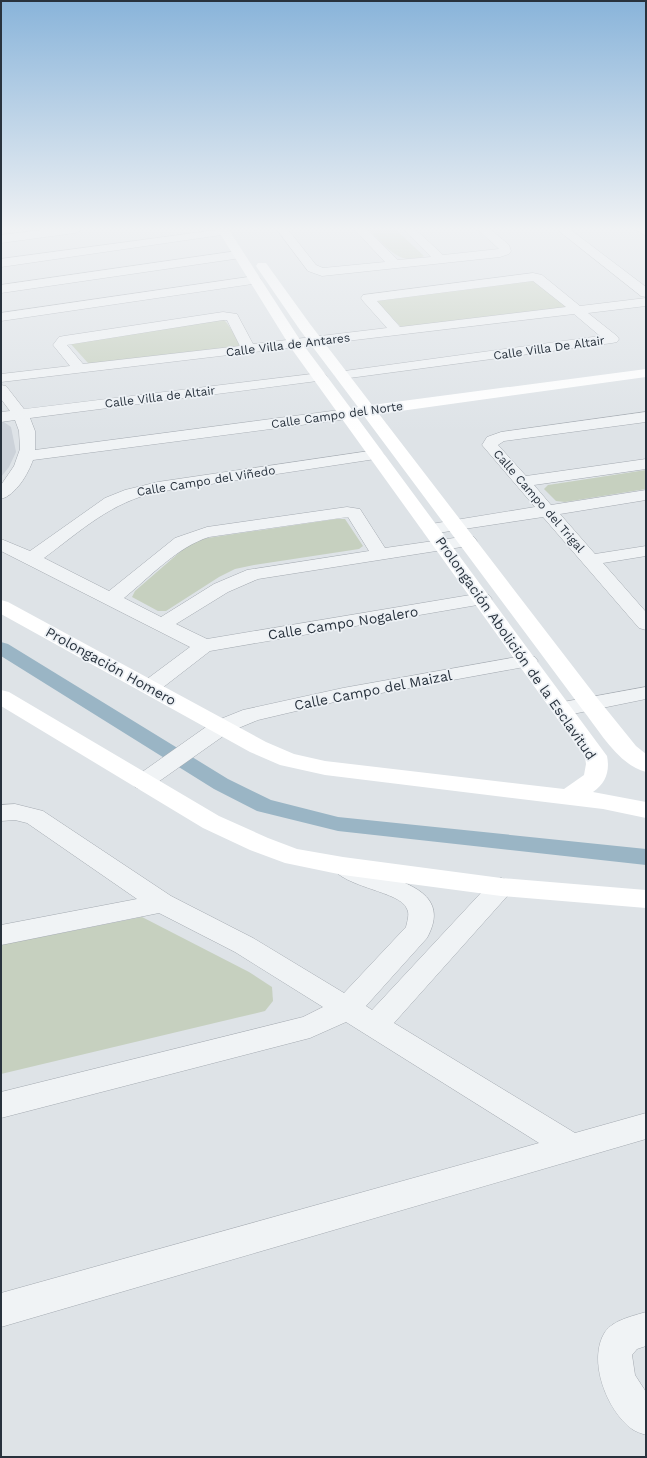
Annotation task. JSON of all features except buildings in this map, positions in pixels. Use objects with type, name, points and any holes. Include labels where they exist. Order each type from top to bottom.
[{"type":"main road","name":"Prolongación Abolición de la Esclavitud","points":[[265,295],[296,344],[596,756],[599,768],[595,778],[569,796]]},
{"type":"main road","name":"Prolongación Abolición de la Esclavitud","points":[[283,295],[590,704],[628,751],[646,765]]},
{"type":"main road","name":"Calle Campo del Norte","points":[[347,414],[646,373]]},
{"type":"main road","name":"Prolongación Homero","points":[[1,606],[221,727]]},
{"type":"main road","points":[[1,698],[211,822],[259,844],[294,857],[343,866],[501,887],[646,898]]},
{"type":"main road","points":[[221,727],[258,747],[288,760],[325,768],[569,796],[646,810]]},
{"type":"street","points":[[1,317],[152,295]]},
{"type":"street","name":"Calle Villa De Altair","points":[[392,295],[368,298],[397,332]]},
{"type":"street","name":"Calle Villa De Altair","points":[[342,375],[612,339],[558,295]]},
{"type":"street","name":"Calle Villa de Antares","points":[[1,378],[317,342],[646,302]]},
{"type":"street","points":[[80,369],[60,345],[64,340],[223,316],[232,317],[249,350]]},
{"type":"street","name":"Calle Villa de Altair","points":[[1,417],[320,377]]},
{"type":"street","points":[[1,389],[19,414],[27,431],[27,456],[20,471],[1,494]]},
{"type":"street","name":"Calle Campo del Norte","points":[[27,456],[347,414]]},
{"type":"street","name":"Calle Campo del Trigal","points":[[644,620],[490,445],[493,440],[501,437],[646,417]]},
{"type":"street","name":"Calle Campo del Viñedo","points":[[31,559],[104,505],[133,492],[376,455]]},
{"type":"street","points":[[522,482],[646,464]]},
{"type":"street","points":[[431,529],[646,495]]},
{"type":"street","points":[[111,600],[182,542],[207,532],[347,512],[354,513],[380,554]]},
{"type":"street","points":[[161,625],[221,588],[254,574],[468,541]]},
{"type":"street","points":[[1,544],[204,646]]},
{"type":"street","points":[[590,560],[646,551]]},
{"type":"street","name":"Calle Campo Nogalero","points":[[150,688],[204,646],[482,599]]},
{"type":"street","name":"Calle Campo del Maizal","points":[[221,727],[251,715],[343,694],[528,661]]},
{"type":"street","points":[[563,709],[646,693]]},
{"type":"street","points":[[143,782],[221,727]]},
{"type":"street","points":[[1,813],[15,812],[35,817],[162,903],[244,944],[572,1147]]},
{"type":"street","points":[[1,1105],[310,1027],[347,1008],[418,931],[422,919],[420,909],[415,899],[404,891],[370,880],[343,866]]},
{"type":"street","points":[[375,1025],[501,887]]},
{"type":"street","points":[[1,935],[162,903]]},
{"type":"street","points":[[1,1310],[646,1126]]},
{"type":"street","points":[[646,1329],[625,1337],[615,1353],[614,1366],[628,1399],[639,1412],[646,1417]]},
{"type":"shaded area","points":[[4,422],[11,427],[16,452],[9,467],[1,477],[1,423]]},
{"type":"green space","points":[[402,295],[554,295],[567,305],[566,308],[401,327],[377,302],[377,298]]},
{"type":"green space","points":[[224,320],[227,323],[242,346],[96,364],[88,363],[70,343]]},
{"type":"green space","points":[[646,470],[646,489],[565,502],[556,501],[544,489],[548,485]]},
{"type":"green space","points":[[336,519],[345,519],[363,546],[359,549],[235,569],[219,577],[166,611],[158,611],[132,597],[135,591],[188,545],[201,539]]},
{"type":"green space","points":[[142,917],[249,972],[272,987],[273,1001],[265,1011],[1,1074],[1,945]]},
{"type":"waterway","points":[[1,648],[221,784],[265,806],[338,824],[646,857]]}]
